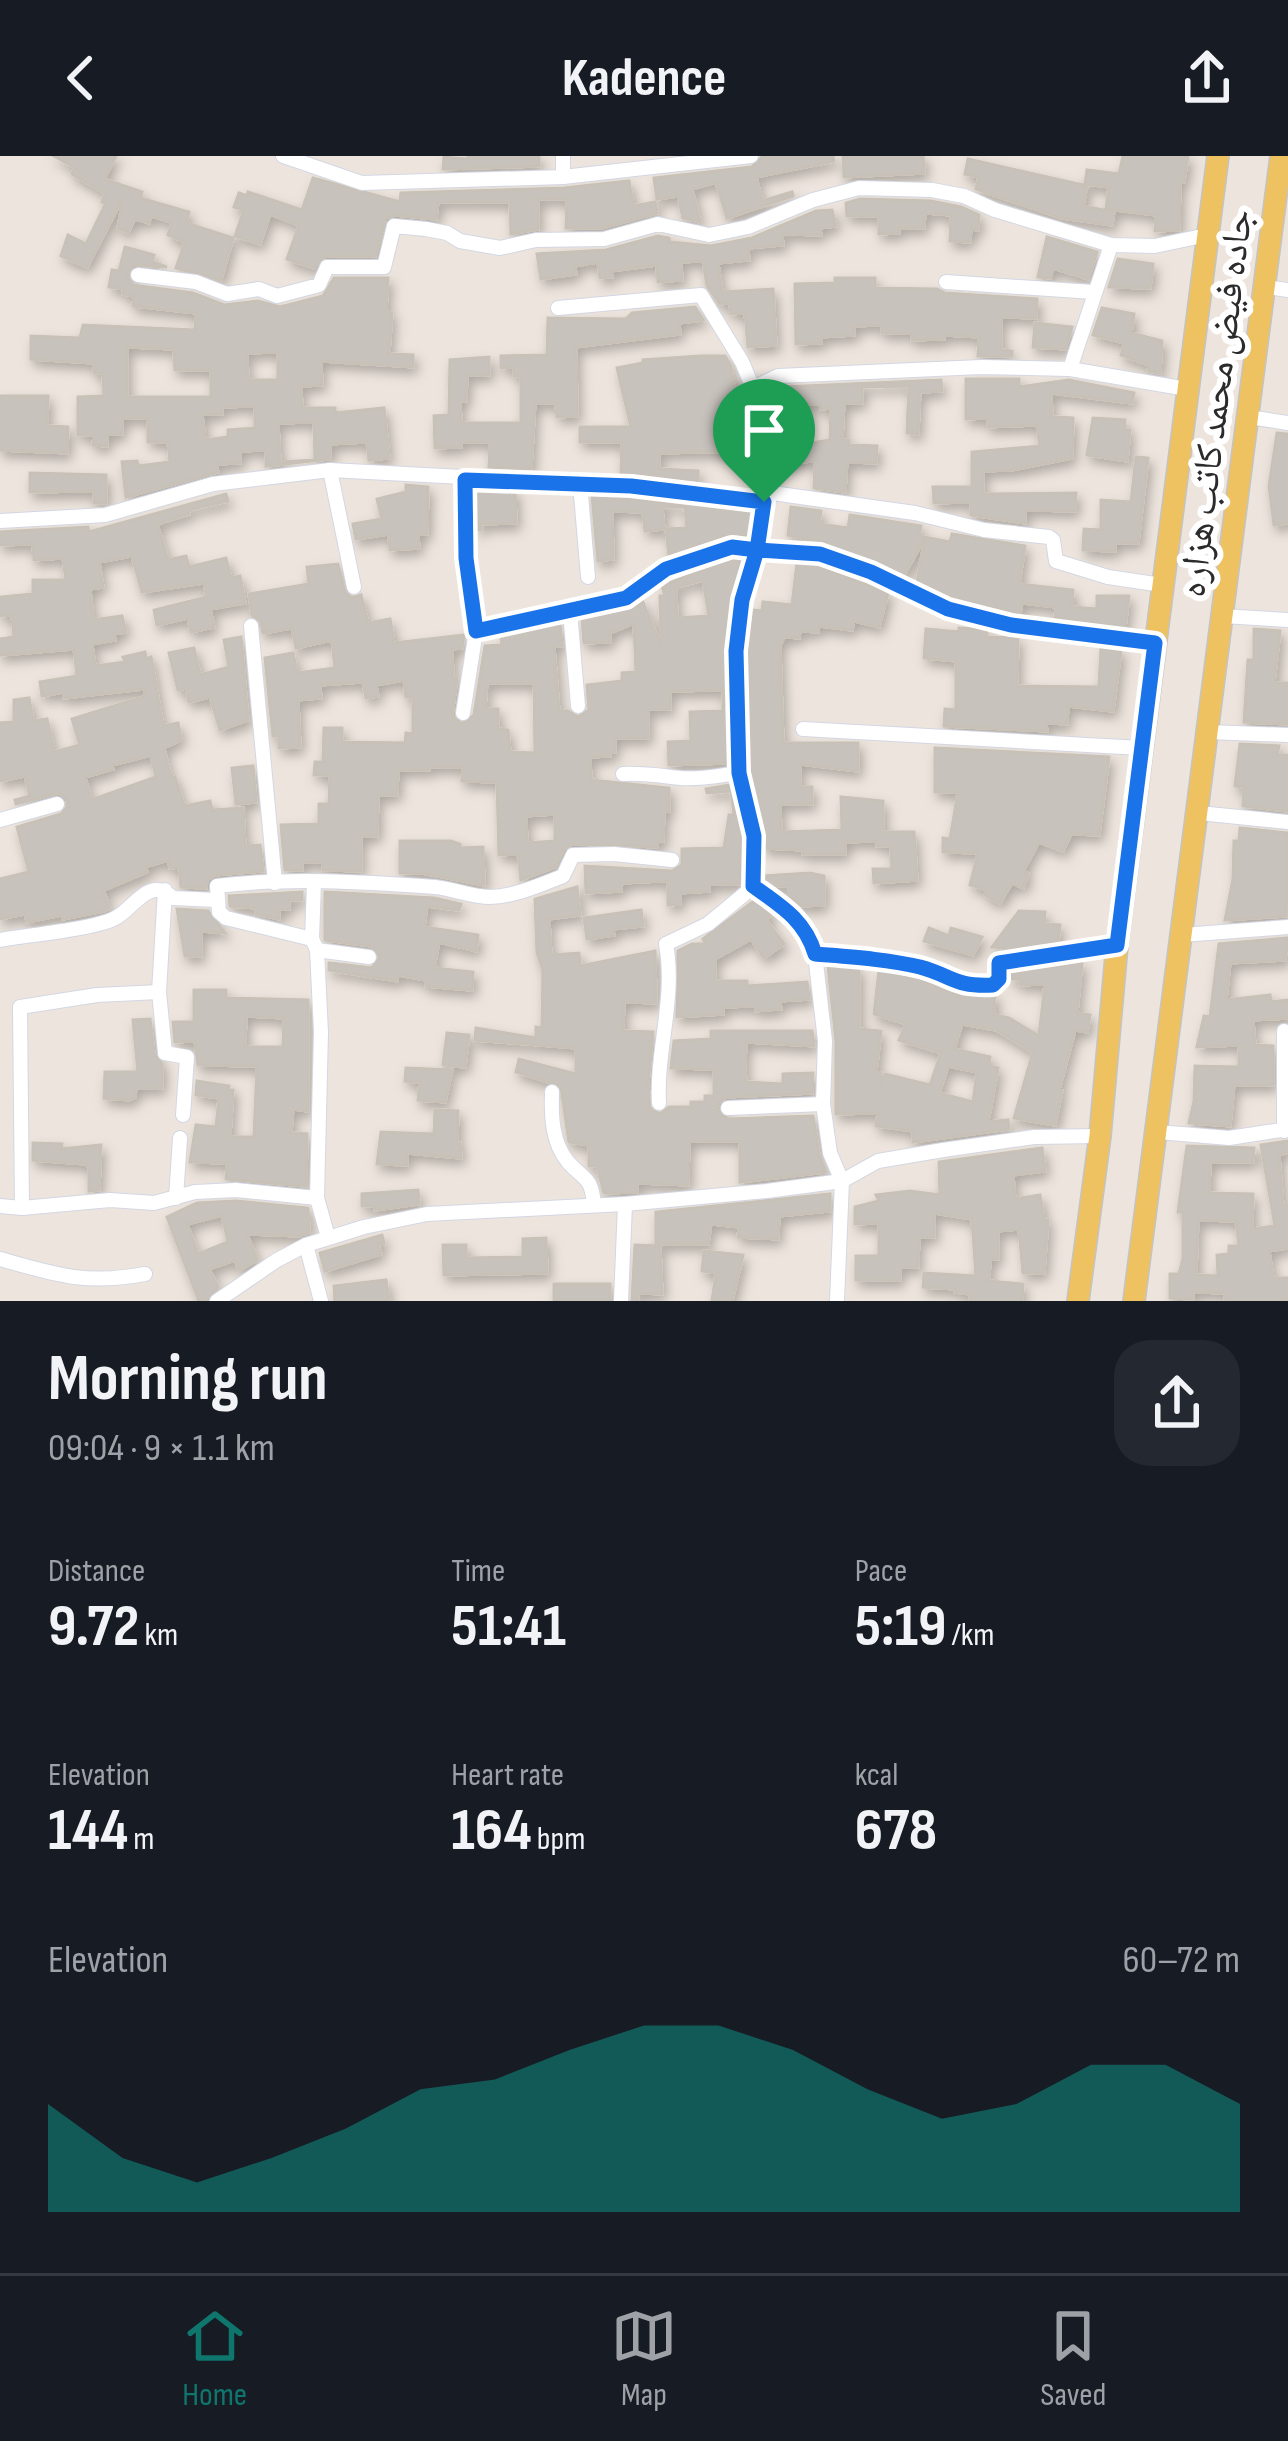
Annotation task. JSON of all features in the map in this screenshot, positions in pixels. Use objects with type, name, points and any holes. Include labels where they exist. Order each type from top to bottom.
[{"type":"main road","points":[[1078,1301],[1100,1136],[1117,945],[1218,156]]},
{"type":"main road","name":"جاده فیض محمد کاتب هزاره","points":[[1134,1301],[1249,417],[1277,288],[1281,156]]},
{"type":"street","points":[[283,156],[362,183],[563,177],[751,156]]},
{"type":"street","points":[[563,156],[563,177]]},
{"type":"street","points":[[138,275],[196,283],[227,294],[259,289],[277,296],[319,285],[327,267],[384,267],[394,226],[447,233],[460,242],[500,248],[536,240],[604,239],[658,224],[709,235],[860,188],[964,196],[1111,245],[1155,246],[1207,235]]},
{"type":"street","points":[[1070,369],[1111,245]]},
{"type":"street","points":[[946,282],[1094,292]]},
{"type":"street","points":[[557,308],[701,295],[753,388],[766,472],[757,550],[742,600],[736,651],[739,773],[754,836],[753,886],[708,924],[666,944],[670,967],[659,1103]]},
{"type":"street","points":[[753,388],[778,376],[917,368],[1070,369],[1186,389]]},
{"type":"street","points":[[1249,417],[1288,423]]},
{"type":"street","points":[[0,521],[105,515],[213,484],[330,470],[580,483],[915,513],[984,530],[1049,536],[1056,561],[1108,577],[1162,585]]},
{"type":"street","points":[[330,470],[354,586]]},
{"type":"street","points":[[463,712],[476,631],[466,558],[465,480]]},
{"type":"street","points":[[580,483],[588,577]]},
{"type":"street","points":[[476,631],[626,598],[666,569],[732,547],[820,554],[948,609],[1011,625],[1155,643]]},
{"type":"street","points":[[570,611],[578,706]]},
{"type":"street","points":[[1223,616],[1288,620]]},
{"type":"street","points":[[251,626],[275,883]]},
{"type":"street","points":[[803,729],[1142,748]]},
{"type":"street","points":[[1208,732],[1288,735]]},
{"type":"street","points":[[623,774],[667,773],[690,778],[739,773]]},
{"type":"street","points":[[0,820],[57,804]]},
{"type":"street","points":[[1199,813],[1288,822]]},
{"type":"street","points":[[369,957],[226,918],[216,900],[220,886],[314,883],[453,889],[490,897],[517,893],[563,876],[573,855],[672,860]]},
{"type":"street","points":[[314,883],[321,1032],[317,1198],[328,1237]]},
{"type":"street","points":[[753,886],[791,912],[809,934],[815,954],[825,1041],[824,1104],[830,1153],[842,1181],[837,1301]]},
{"type":"street","points":[[165,890],[173,898],[216,900]]},
{"type":"street","points":[[0,940],[116,918],[146,892],[165,890]]},
{"type":"street","points":[[165,890],[159,992],[165,1053],[187,1057],[183,1115]]},
{"type":"street","points":[[1182,935],[1288,927]]},
{"type":"street","points":[[815,954],[882,959],[927,969],[964,986],[978,986],[993,985],[999,979],[999,963],[1117,945]]},
{"type":"street","points":[[22,1208],[20,1007],[97,995],[159,992]]},
{"type":"street","points":[[1158,1132],[1229,1138],[1286,1130],[1284,1031]]},
{"type":"street","points":[[552,1093],[556,1139],[566,1160],[592,1184],[594,1204]]},
{"type":"street","points":[[728,1108],[824,1104]]},
{"type":"street","points":[[217,1301],[306,1245],[427,1214],[625,1204],[842,1181],[878,1161],[1034,1137],[1100,1136]]},
{"type":"street","points":[[176,1198],[180,1138]]},
{"type":"street","points":[[0,1206],[22,1208],[63,1201],[154,1203],[236,1190],[317,1198]]},
{"type":"street","points":[[622,1301],[625,1204]]},
{"type":"street","points":[[306,1245],[321,1301]]},
{"type":"street","points":[[0,1259],[73,1280],[145,1274]]},
{"type":"building","points":[[54,156],[116,156],[104,179],[142,192],[140,198],[189,212],[186,223],[233,238],[221,280],[176,268],[185,242],[168,235],[172,222],[151,216],[149,223],[135,219],[128,232],[118,228],[123,198],[87,267],[61,256],[68,235],[86,244],[106,203],[102,202],[105,193],[72,174],[74,169],[81,171]]},
{"type":"building","points":[[539,156],[539,166],[443,169],[444,157]]},
{"type":"building","points":[[763,156],[833,156],[834,161],[756,177],[762,201],[792,192],[793,196],[727,218],[716,182],[692,189],[700,222],[683,218],[678,196],[657,199],[654,178],[752,167]]},
{"type":"building","points":[[843,156],[923,156],[924,173],[844,177]]},
{"type":"building","points":[[1123,156],[1188,156],[1184,182],[1180,181],[1179,230],[1155,231],[1156,215],[1106,209],[1109,187],[1085,184],[1087,170],[1119,174]]},
{"type":"building","points":[[968,159],[1087,186],[1083,206],[1114,212],[1112,225],[1062,218],[976,189],[979,177],[965,174]]},
{"type":"building","points":[[313,178],[400,202],[401,193],[629,181],[633,206],[655,202],[657,213],[602,228],[566,228],[567,199],[538,199],[538,229],[511,234],[510,202],[438,202],[436,219],[386,218],[375,256],[326,256],[314,268],[287,259],[299,225],[270,214],[260,244],[235,236],[244,210],[234,207],[239,193],[302,210]]},
{"type":"building","points":[[860,199],[931,201],[961,207],[979,215],[978,230],[971,229],[970,242],[950,241],[951,215],[925,213],[924,228],[879,234],[879,216],[847,216],[846,203]]},
{"type":"building","points":[[832,210],[836,226],[820,228],[821,235],[782,234],[783,245],[748,248],[749,260],[718,263],[722,292],[773,289],[776,345],[748,347],[745,313],[731,314],[730,303],[720,304],[707,286],[703,261],[681,262],[682,280],[658,282],[657,265],[611,271],[612,277],[600,278],[598,262],[575,266],[576,274],[541,279],[537,254],[606,250],[658,236],[670,242],[711,246],[752,238],[816,211]]},
{"type":"building","points":[[1047,237],[1097,252],[1088,279],[1053,268],[1050,278],[1038,277]]},
{"type":"building","points":[[125,247],[154,255],[152,262],[167,267],[133,265],[127,275],[132,285],[193,293],[224,305],[258,301],[280,307],[323,296],[334,278],[388,278],[389,354],[413,355],[413,367],[321,361],[322,385],[301,386],[302,408],[335,408],[335,413],[384,408],[389,458],[369,460],[367,442],[330,444],[330,459],[266,466],[266,450],[240,451],[240,463],[216,464],[218,472],[126,497],[122,462],[137,461],[138,466],[170,462],[168,442],[148,442],[148,418],[122,418],[122,434],[107,434],[107,446],[93,445],[94,435],[78,435],[78,397],[104,396],[103,373],[94,373],[94,363],[31,359],[31,336],[80,338],[83,325],[195,330],[196,313],[133,306],[134,296],[109,287],[112,270],[119,271]],"holes":[[[127,347],[174,349],[175,370],[211,370],[211,397],[127,397]],[[278,352],[278,380],[248,380],[247,353]],[[255,406],[255,428],[228,430],[228,437],[205,440],[202,414],[222,414],[222,407]],[[314,422],[315,460],[280,462],[278,423]]]},
{"type":"building","points":[[1118,259],[1153,264],[1150,288],[1109,287]]},
{"type":"building","points":[[835,278],[875,278],[875,288],[1037,299],[1036,318],[1001,317],[1001,350],[1012,351],[1012,356],[978,356],[979,337],[912,340],[912,333],[882,333],[882,325],[854,326],[854,335],[796,344],[795,284],[835,283]]},
{"type":"building","points":[[695,307],[703,320],[679,323],[680,334],[576,347],[577,416],[557,417],[556,403],[535,403],[531,469],[489,467],[490,442],[435,448],[434,416],[449,415],[450,360],[489,357],[489,375],[467,375],[466,401],[460,401],[461,423],[521,423],[521,376],[514,376],[514,367],[501,368],[501,356],[547,355],[548,318],[626,319],[632,313]]},
{"type":"building","points":[[1102,308],[1134,314],[1131,333],[1162,341],[1160,373],[1121,355],[1125,343],[1093,335]]},
{"type":"building","points":[[1035,323],[1072,327],[1065,349],[1033,347]]},
{"type":"building","points":[[725,356],[730,364],[747,451],[659,453],[659,469],[698,471],[698,482],[621,474],[622,442],[580,442],[580,427],[631,427],[617,368],[643,360]]},
{"type":"building","points":[[966,379],[1019,379],[1019,387],[1069,380],[1134,393],[1132,403],[1051,393],[1052,417],[1073,418],[1072,458],[983,471],[983,494],[1076,493],[1075,511],[1025,510],[1025,523],[971,515],[971,502],[934,503],[933,487],[972,487],[972,452],[1040,446],[1037,425],[988,427],[988,418],[966,419]]},
{"type":"building","points":[[941,380],[942,391],[920,392],[918,434],[907,433],[909,386],[862,387],[862,403],[844,403],[842,440],[849,440],[849,445],[877,446],[876,463],[847,462],[845,492],[814,488],[815,461],[776,464],[770,419],[785,417],[788,447],[830,440],[831,408],[784,405],[783,387]]},
{"type":"building","points":[[0,396],[48,396],[47,426],[68,427],[67,453],[0,450]]},
{"type":"building","points":[[1093,418],[1125,420],[1124,430],[1130,430],[1127,461],[1087,455]]},
{"type":"building","points":[[1277,433],[1288,434],[1288,523],[1274,525],[1269,486]]},
{"type":"building","points":[[1136,457],[1148,458],[1138,543],[1115,543],[1115,551],[1083,550],[1084,529],[1101,530],[1101,500],[1131,502]]},
{"type":"building","points":[[30,473],[106,475],[106,503],[94,503],[94,491],[30,492]]},
{"type":"building","points":[[406,485],[428,487],[427,534],[418,534],[419,548],[390,550],[389,534],[356,539],[353,524],[382,519],[377,499],[406,492]]},
{"type":"building","points":[[476,489],[515,491],[516,523],[481,524],[478,530]]},
{"type":"building","points":[[226,494],[228,501],[188,510],[189,514],[157,524],[168,560],[186,556],[189,567],[226,558],[231,578],[240,576],[245,603],[210,609],[214,627],[191,632],[188,618],[157,625],[154,610],[207,597],[204,583],[142,592],[132,556],[99,562],[103,587],[90,589],[93,620],[122,616],[126,632],[114,634],[115,640],[92,644],[95,666],[125,662],[123,657],[145,652],[146,659],[151,657],[163,726],[178,723],[181,740],[164,748],[184,806],[210,801],[212,810],[243,808],[245,846],[260,845],[263,871],[215,875],[207,880],[206,888],[181,887],[179,867],[170,868],[168,860],[104,890],[100,898],[106,898],[109,908],[104,911],[27,922],[25,914],[0,919],[0,879],[29,872],[17,827],[61,814],[68,806],[59,793],[16,804],[15,800],[30,796],[25,776],[0,781],[0,723],[14,722],[14,700],[29,698],[33,721],[47,719],[54,752],[80,745],[72,719],[146,696],[144,689],[42,696],[40,682],[77,676],[74,649],[0,655],[0,639],[14,637],[12,615],[0,616],[0,597],[33,594],[33,580],[66,580],[63,558],[34,560],[33,544],[0,545],[0,532],[88,527],[89,532]],"holes":[[[151,755],[156,777],[91,800],[85,777]]]},
{"type":"building","points":[[592,495],[752,511],[751,531],[749,537],[728,536],[669,556],[666,529],[687,528],[685,507],[662,507],[664,529],[645,531],[643,512],[612,511],[613,559],[598,561]]},
{"type":"building","points":[[791,507],[821,511],[819,524],[848,528],[850,515],[921,526],[919,536],[950,542],[952,534],[1025,546],[1019,584],[1073,590],[1072,607],[1097,609],[1097,596],[1129,596],[1125,628],[1055,618],[1056,607],[1022,603],[1020,615],[952,598],[917,582],[925,538],[904,575],[824,543],[788,535]]},
{"type":"building","points":[[741,559],[725,650],[728,763],[669,765],[668,742],[691,741],[690,712],[723,711],[723,690],[670,691],[670,709],[648,709],[648,738],[615,738],[615,752],[610,756],[590,757],[591,780],[669,788],[663,841],[657,847],[572,844],[555,867],[521,880],[518,854],[499,855],[497,782],[462,781],[463,767],[429,767],[398,770],[397,795],[378,795],[377,836],[361,836],[361,871],[323,870],[323,862],[302,862],[302,870],[285,870],[281,825],[319,824],[319,804],[329,804],[330,775],[314,775],[315,762],[323,762],[324,728],[342,728],[342,742],[405,743],[406,733],[413,734],[413,697],[406,697],[404,680],[376,685],[378,696],[366,698],[363,682],[320,685],[321,698],[298,700],[300,747],[279,748],[279,736],[273,736],[265,658],[293,653],[297,673],[335,668],[332,640],[296,648],[292,628],[263,633],[261,621],[252,615],[249,594],[309,584],[307,567],[338,564],[345,593],[352,598],[361,595],[368,623],[390,619],[394,643],[464,635],[462,648],[452,649],[453,678],[457,677],[452,716],[462,724],[474,715],[485,646],[502,645],[501,637],[560,624],[562,646],[554,646],[559,711],[578,717],[589,710],[587,685],[622,681],[622,673],[636,672],[634,623],[610,633],[610,642],[584,643],[582,619],[628,609],[642,600],[661,646],[662,586]],"holes":[[[703,580],[709,616],[677,618],[676,587]],[[487,683],[534,683],[535,753],[510,752],[508,730],[498,729],[498,709],[485,709]],[[555,814],[555,841],[527,843],[526,816]]]},
{"type":"building","points":[[797,563],[818,565],[888,593],[879,627],[854,621],[852,630],[819,626],[818,632],[800,631],[799,638],[784,637],[780,646],[783,743],[858,743],[858,771],[800,764],[800,787],[812,787],[812,804],[780,804],[781,832],[842,830],[841,797],[883,801],[883,832],[914,832],[917,880],[874,883],[873,869],[892,869],[891,846],[877,846],[877,841],[845,842],[845,854],[765,848],[750,772],[747,652],[752,610],[762,611],[763,602],[792,605]]},
{"type":"building","points":[[959,628],[987,630],[986,637],[1018,638],[1017,686],[1099,687],[1101,648],[1121,650],[1113,711],[1068,706],[1067,724],[1046,723],[1047,731],[944,726],[945,709],[956,710],[956,661],[924,658],[926,629],[959,632]]},
{"type":"building","points":[[1254,629],[1280,631],[1274,683],[1288,683],[1288,724],[1244,722]]},
{"type":"building","points":[[241,637],[248,720],[220,730],[210,697],[189,702],[186,688],[178,690],[169,653],[194,648],[200,675],[229,667],[224,640]]},
{"type":"building","points":[[1240,744],[1279,746],[1277,755],[1288,755],[1288,811],[1243,806],[1244,787],[1235,786]]},
{"type":"building","points":[[935,748],[1109,757],[1099,835],[1071,834],[1063,851],[1039,842],[1023,871],[1028,874],[1023,888],[1012,883],[1000,903],[985,895],[988,890],[970,885],[978,853],[943,852],[943,838],[950,839],[958,792],[935,792]]},
{"type":"building","points":[[253,766],[256,802],[236,804],[232,768]]},
{"type":"building","points":[[730,785],[743,837],[739,884],[709,884],[709,891],[680,893],[680,904],[668,905],[668,881],[621,884],[621,891],[586,893],[585,866],[672,871],[682,865],[682,849],[724,848],[729,815],[734,815],[731,791],[707,793],[706,789]]},
{"type":"building","points":[[1240,828],[1288,833],[1286,916],[1225,920],[1234,841],[1239,841]]},
{"type":"building","points":[[400,841],[451,841],[460,848],[483,847],[484,885],[400,873]]},
{"type":"building","points":[[764,876],[824,876],[824,905],[801,906],[790,898],[789,886],[764,881]]},
{"type":"building","points":[[577,887],[580,915],[549,919],[551,955],[579,953],[580,966],[655,951],[656,1003],[624,1002],[623,1031],[653,1032],[650,1110],[660,1114],[669,1107],[691,1107],[691,1102],[714,1096],[714,1069],[671,1068],[674,1041],[711,1039],[711,1031],[812,1031],[814,1046],[746,1042],[745,1067],[746,1082],[783,1084],[783,1074],[813,1073],[812,1093],[726,1097],[717,1110],[728,1119],[813,1116],[826,1172],[740,1182],[740,1141],[689,1141],[688,1185],[637,1183],[637,1192],[604,1193],[597,1166],[589,1166],[589,1145],[569,1142],[561,1086],[516,1072],[519,1059],[576,1074],[576,1048],[475,1040],[476,1028],[536,1038],[536,1027],[542,1028],[543,970],[537,953],[535,899]]},
{"type":"building","points":[[302,892],[302,900],[289,900],[289,909],[279,909],[279,919],[256,914],[256,908],[230,906],[229,896]]},
{"type":"building","points":[[325,892],[434,898],[461,904],[459,910],[427,906],[424,927],[478,935],[476,951],[439,942],[434,968],[473,972],[472,990],[426,986],[426,980],[398,975],[397,981],[329,970],[329,963],[372,968],[380,957],[372,946],[325,940]]},
{"type":"building","points":[[754,901],[773,913],[766,920],[784,944],[764,958],[751,939],[715,959],[715,981],[747,981],[747,986],[807,982],[809,999],[780,1001],[781,1009],[723,1007],[723,1014],[677,1017],[678,951],[706,944],[703,939]]},
{"type":"building","points":[[177,909],[208,911],[225,933],[201,931],[201,956],[185,956]]},
{"type":"building","points":[[641,910],[643,926],[613,929],[614,935],[587,939],[584,918]]},
{"type":"building","points":[[1019,911],[1045,912],[1044,924],[1060,925],[1058,943],[1005,951],[992,947]]},
{"type":"building","points":[[929,928],[949,936],[951,928],[982,937],[973,955],[924,941]]},
{"type":"building","points":[[1288,938],[1285,960],[1230,963],[1226,1000],[1270,995],[1271,1002],[1288,1000],[1288,1018],[1253,1020],[1255,1045],[1273,1046],[1273,1085],[1234,1085],[1230,1126],[1189,1123],[1195,1066],[1239,1067],[1239,1045],[1197,1047],[1204,1016],[1210,1017],[1219,944]]},
{"type":"building","points":[[1082,962],[1077,1013],[1090,1015],[1087,1032],[1075,1030],[1055,1125],[1014,1118],[1033,1052],[996,1030],[962,1024],[954,1049],[990,1057],[989,1066],[998,1068],[988,1122],[1008,1120],[1009,1129],[913,1142],[913,1131],[876,1126],[878,1113],[836,1114],[836,1040],[828,966],[859,968],[859,1029],[881,1031],[876,1072],[881,1073],[881,1085],[885,1074],[930,1085],[941,1053],[899,1040],[906,1024],[874,1014],[879,970],[925,981],[962,997],[995,994],[994,1015],[1009,1018],[1039,1036],[1045,984],[1020,985],[1020,979],[1010,979],[1010,973]],"holes":[[[948,1066],[977,1072],[973,1102],[939,1093]]]},
{"type":"building","points":[[194,990],[226,990],[226,998],[308,1000],[308,1111],[293,1109],[291,1133],[307,1134],[306,1186],[226,1179],[227,1163],[190,1162],[196,1125],[216,1127],[219,1098],[196,1095],[197,1081],[229,1086],[233,1090],[230,1137],[254,1137],[257,1066],[198,1065],[195,1041],[175,1042],[173,1022],[194,1022]],"holes":[[[246,1016],[284,1018],[283,1047],[245,1047]]]},
{"type":"building","points":[[150,1019],[154,1054],[162,1064],[162,1088],[136,1088],[130,1100],[104,1098],[105,1072],[138,1072],[133,1020]]},
{"type":"building","points":[[447,1033],[469,1035],[465,1067],[443,1065]]},
{"type":"building","points":[[406,1068],[452,1070],[445,1102],[418,1100],[420,1082],[405,1081]]},
{"type":"building","points":[[435,1110],[458,1111],[461,1158],[407,1153],[407,1165],[377,1164],[381,1132],[434,1134]]},
{"type":"building","points":[[1288,1141],[1288,1152],[1279,1155],[1283,1206],[1288,1205],[1288,1248],[1269,1251],[1273,1278],[1288,1278],[1288,1301],[1225,1301],[1225,1293],[1193,1292],[1193,1299],[1170,1298],[1170,1274],[1179,1274],[1183,1258],[1183,1212],[1178,1212],[1187,1146],[1254,1148],[1253,1162],[1210,1162],[1209,1193],[1253,1194],[1252,1229],[1275,1226],[1261,1145]],"holes":[[[1198,1220],[1236,1221],[1239,1246],[1229,1246],[1229,1254],[1217,1255],[1218,1276],[1196,1275]]]},
{"type":"building","points":[[33,1143],[62,1144],[61,1149],[101,1145],[99,1190],[89,1191],[85,1164],[33,1160]]},
{"type":"building","points":[[1042,1148],[1045,1171],[1013,1175],[1015,1199],[1040,1195],[1044,1220],[1048,1220],[1044,1273],[1023,1273],[1019,1229],[998,1231],[998,1259],[990,1259],[989,1281],[1023,1284],[1022,1301],[970,1301],[970,1294],[956,1289],[923,1287],[924,1273],[976,1276],[972,1219],[934,1213],[934,1237],[919,1237],[918,1267],[900,1267],[900,1280],[856,1280],[856,1256],[879,1256],[879,1223],[855,1224],[855,1207],[879,1201],[876,1195],[910,1191],[940,1195],[939,1162]]},
{"type":"building","points":[[418,1190],[419,1204],[375,1210],[375,1206],[362,1206],[362,1194]]},
{"type":"building","points":[[830,1194],[830,1211],[779,1216],[778,1239],[738,1237],[739,1227],[711,1224],[708,1244],[656,1244],[656,1212]]},
{"type":"building","points":[[236,1201],[308,1208],[309,1232],[299,1236],[247,1234],[257,1260],[239,1270],[235,1260],[209,1269],[218,1287],[206,1301],[199,1301],[167,1217],[197,1203]],"holes":[[[222,1215],[228,1242],[198,1254],[187,1224]]]},
{"type":"building","points":[[382,1235],[381,1254],[325,1271],[320,1253]]},
{"type":"building","points":[[546,1238],[547,1273],[444,1275],[443,1245],[466,1245],[466,1258],[523,1257],[523,1239]]},
{"type":"building","points":[[635,1245],[660,1246],[662,1294],[638,1293],[638,1301],[632,1301]]},
{"type":"building","points":[[704,1251],[743,1255],[732,1301],[712,1301],[716,1273],[702,1271]]},
{"type":"building","points":[[386,1280],[389,1301],[335,1301],[334,1286]]},
{"type":"building","points":[[554,1284],[610,1284],[610,1301],[554,1301]]},
{"type":"route","points":[[764,502],[631,486],[465,480],[466,558],[476,631],[626,598],[666,569],[732,547],[757,550],[742,600],[736,651],[739,773],[754,836],[753,886],[791,912],[809,934],[815,954],[882,959],[927,969],[964,986],[993,985],[999,979],[999,963],[1117,945],[1155,643],[1011,625],[948,609],[820,554],[757,550],[764,502]]}]
